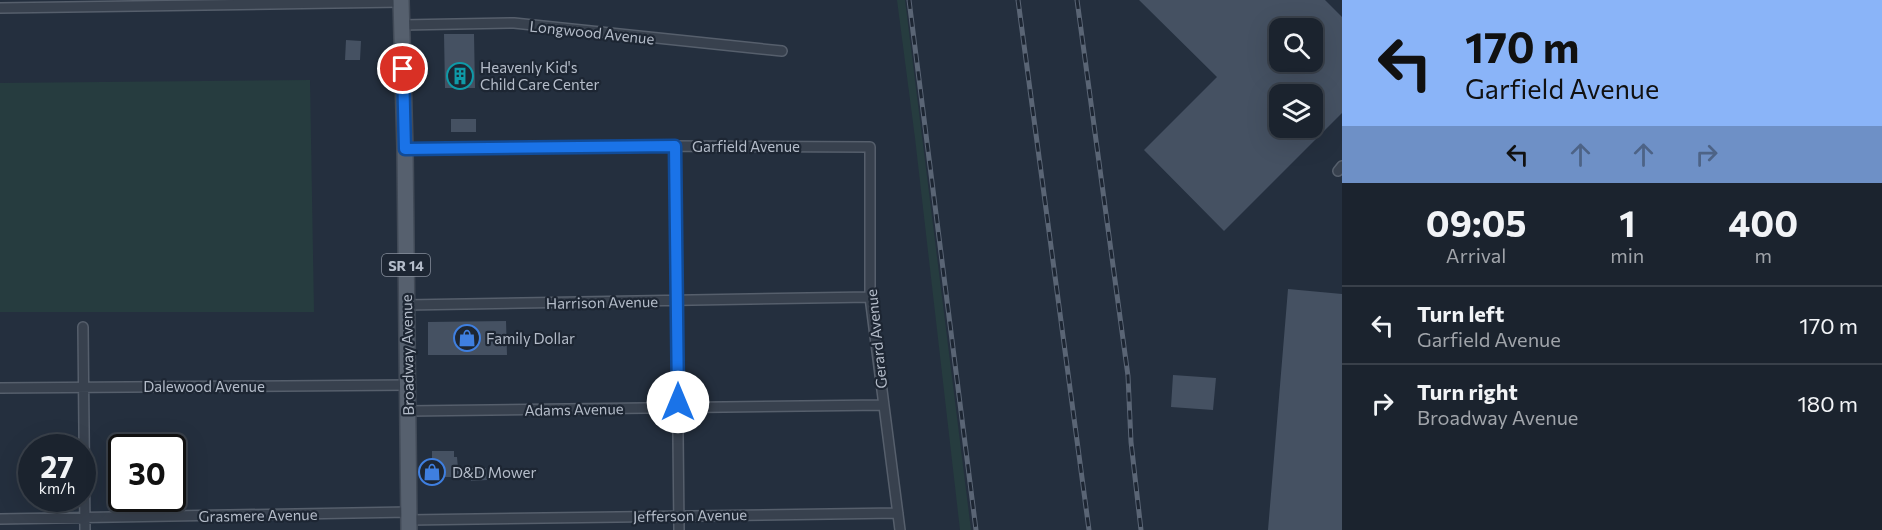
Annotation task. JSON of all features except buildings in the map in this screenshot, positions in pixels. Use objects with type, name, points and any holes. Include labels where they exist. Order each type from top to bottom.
[{"type":"main road","name":"Broadway Avenue","points":[[401,1],[409,386],[409,521]]},
{"type":"street","points":[[0,8],[401,1]]},
{"type":"street","name":"Longwood Avenue","points":[[402,25],[514,23],[782,51]]},
{"type":"street","points":[[675,146],[679,530]]},
{"type":"street","name":"Garfield Avenue","points":[[405,149],[675,146],[870,147]]},
{"type":"street","name":"Gerard Avenue","points":[[870,147],[870,297],[900,530]]},
{"type":"street","name":"Harrison Avenue","points":[[406,305],[870,297]]},
{"type":"street","points":[[83,327],[85,530]]},
{"type":"street","name":"Dalewood Avenue","points":[[0,388],[409,386]]},
{"type":"street","name":"Adams Avenue","points":[[409,411],[883,405]]},
{"type":"street","name":"Jefferson Avenue","points":[[409,521],[898,513]]},
{"type":"street","name":"Grasmere Avenue","points":[[0,519],[409,521]]},
{"type":"green space","points":[[897,0],[905,0],[971,530],[960,530]]},
{"type":"green space","points":[[310,80],[314,312],[0,312],[0,83]]},
{"type":"railway","points":[[909,0],[976,530]]},
{"type":"railway","points":[[1018,0],[1089,530]]},
{"type":"railway","points":[[1077,0],[1128,376],[1131,442],[1141,530]]},
{"type":"place","name":"Heavenly Kid's Child Care Center","points":[[460,76]]},
{"type":"place","name":"Family Dollar","points":[[467,338]]},
{"type":"place","name":"D&D Mower","points":[[432,472]]},
{"type":"route","points":[[403,69],[405,149],[675,146],[678,402]]}]
